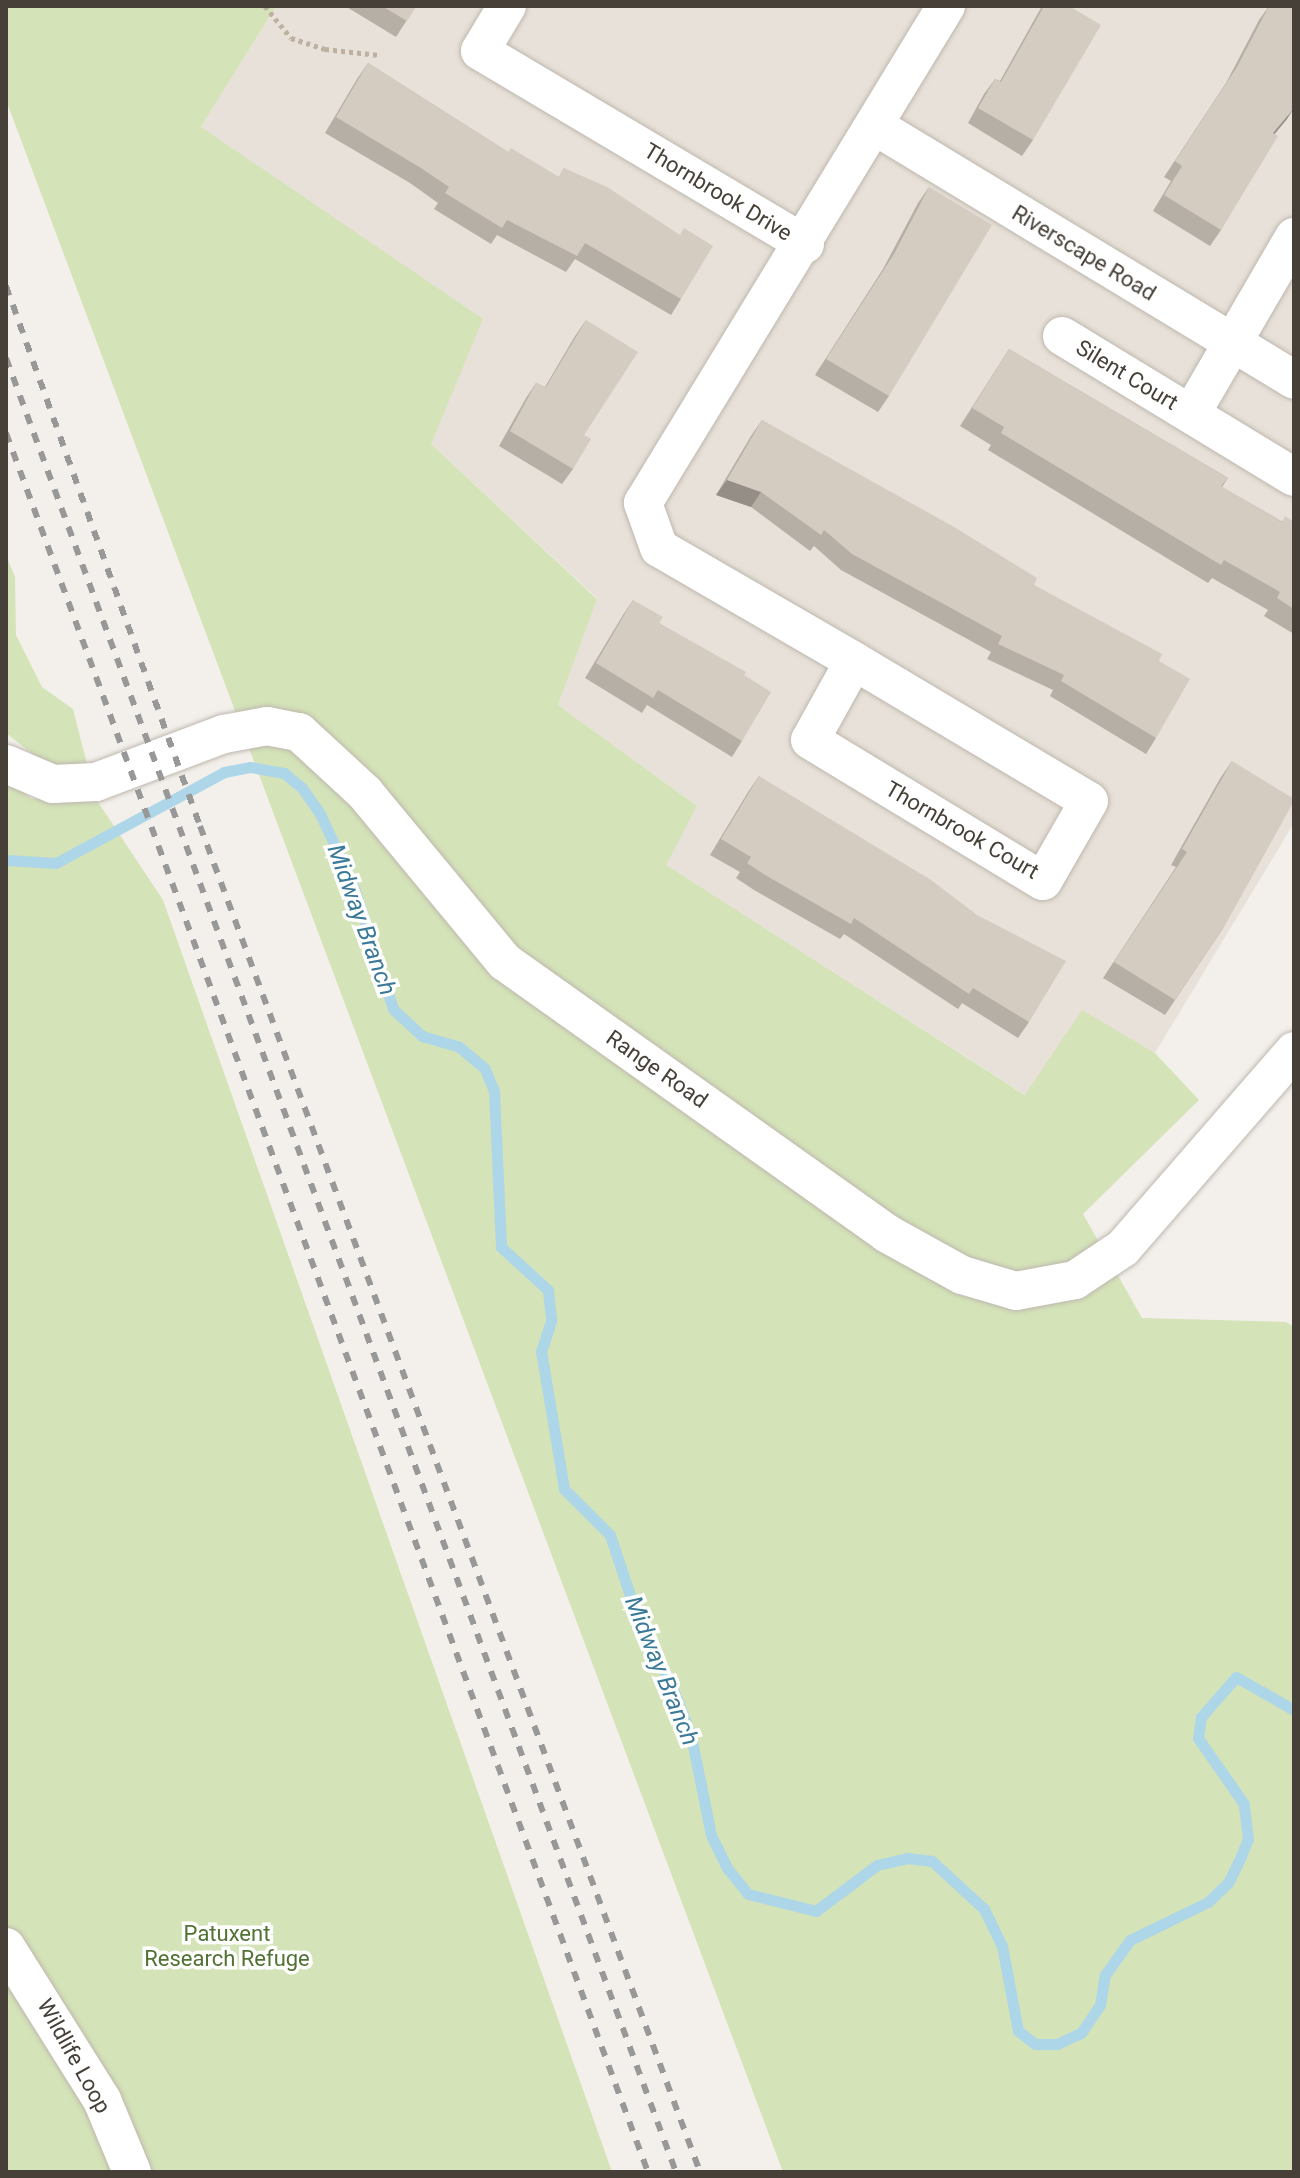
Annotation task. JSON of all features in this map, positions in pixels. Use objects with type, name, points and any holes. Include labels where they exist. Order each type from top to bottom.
[{"type":"street","name":"Thornbrook Drive","points":[[507,6],[480,51],[805,244],[946,6]]},
{"type":"street","name":"Riverscape Road","points":[[875,126],[1294,380]]},
{"type":"street","name":"Silent Court","points":[[1191,414],[1294,237]]},
{"type":"street","name":"Thornbrook Court","points":[[805,244],[643,503],[659,548],[854,661],[1089,801],[1043,881],[810,740],[854,661]]},
{"type":"street","name":"Silent Court","points":[[1062,336],[1294,477]]},
{"type":"street","name":"Range Road","points":[[6,764],[53,784],[96,782],[224,734],[267,726],[299,732],[365,793],[505,962],[886,1233],[962,1275],[1016,1291],[1075,1280],[1123,1248],[1294,1051]]},
{"type":"street","name":"Wildlife Loop","points":[[6,1947],[102,2100],[132,2172]]},
{"type":"path","points":[[265,6],[291,38],[325,49],[379,55]]},
{"type":"shaded area","points":[[276,6],[1294,6],[1294,823],[1155,1053],[1082,1011],[1026,1095],[665,865],[697,806],[558,705],[597,598],[431,444],[201,127]]},
{"type":"green space","points":[[6,6],[276,6],[201,127],[483,319],[431,444],[597,599],[558,705],[697,806],[666,865],[1025,1095],[1082,1010],[1155,1053],[1199,1100],[1083,1214],[1142,1318],[1286,1322],[1294,1327],[1294,2172],[783,2172],[6,100]]},
{"type":"green space","points":[[6,555],[15,577],[16,635],[42,687],[73,709],[87,764],[48,766],[6,733]]},
{"type":"green space","name":"Patuxent Research Refuge","points":[[6,753],[20,791],[32,799],[96,799],[163,900],[612,2172],[6,2172]]},
{"type":"building","points":[[382,6],[416,6],[407,21]]},
{"type":"building","points":[[1044,6],[1069,6],[1101,25],[1033,140],[978,108],[995,79],[1001,82]]},
{"type":"building","points":[[1269,6],[1294,6],[1294,108],[1273,133],[1278,136],[1221,230],[1164,195],[1182,166],[1175,161],[1237,67]]},
{"type":"building","points":[[368,63],[508,152],[511,148],[559,177],[564,168],[607,187],[680,235],[684,228],[713,246],[681,299],[585,243],[577,256],[507,220],[502,228],[445,193],[449,187],[421,168],[336,117]]},
{"type":"building","points":[[929,187],[992,225],[889,396],[826,359],[894,254]]},
{"type":"building","points":[[586,320],[638,352],[584,435],[591,439],[573,469],[510,431],[536,383],[546,387]]},
{"type":"building","points":[[1009,349],[1228,478],[1221,486],[1282,522],[1285,516],[1294,522],[1294,609],[1277,598],[1280,592],[1224,560],[1221,565],[1001,433],[1004,427],[972,408]]},
{"type":"building","points":[[762,420],[954,527],[1037,578],[1034,585],[1162,654],[1159,661],[1190,679],[1156,738],[1061,681],[1064,675],[998,644],[1002,636],[852,554],[824,530],[821,535],[761,492],[727,480]]},
{"type":"building","points":[[633,600],[663,617],[659,623],[746,672],[744,675],[771,692],[742,741],[658,690],[653,698],[596,663]]},
{"type":"building","points":[[1232,761],[1294,801],[1224,927],[1175,1000],[1114,962],[1187,852],[1182,849]]},
{"type":"building","points":[[759,776],[931,880],[977,915],[1066,961],[1029,1022],[973,988],[969,994],[854,918],[851,924],[747,863],[751,857],[721,839]]},
{"type":"waterway","name":"Midway Branch","points":[[6,860],[56,863],[224,772],[250,767],[284,773],[302,788],[320,814],[352,882],[393,1009],[422,1036],[458,1046],[485,1069],[494,1091],[501,1247],[548,1290],[551,1321],[541,1351],[564,1489],[610,1535],[642,1632],[670,1681],[691,1736],[711,1835],[727,1868],[748,1894],[816,1911],[877,1865],[907,1858],[932,1861],[984,1909],[1002,1946],[1018,2031],[1035,2044],[1057,2044],[1081,2033],[1100,2005],[1105,1975],[1130,1940],[1208,1902],[1228,1883],[1241,1856],[1248,1839],[1244,1804],[1198,1738],[1201,1717],[1236,1677],[1294,1710]]},
{"type":"railway","points":[[6,286],[200,826],[700,2172]]},
{"type":"railway","points":[[6,358],[676,2172]]},
{"type":"railway","points":[[6,433],[648,2172]]}]
